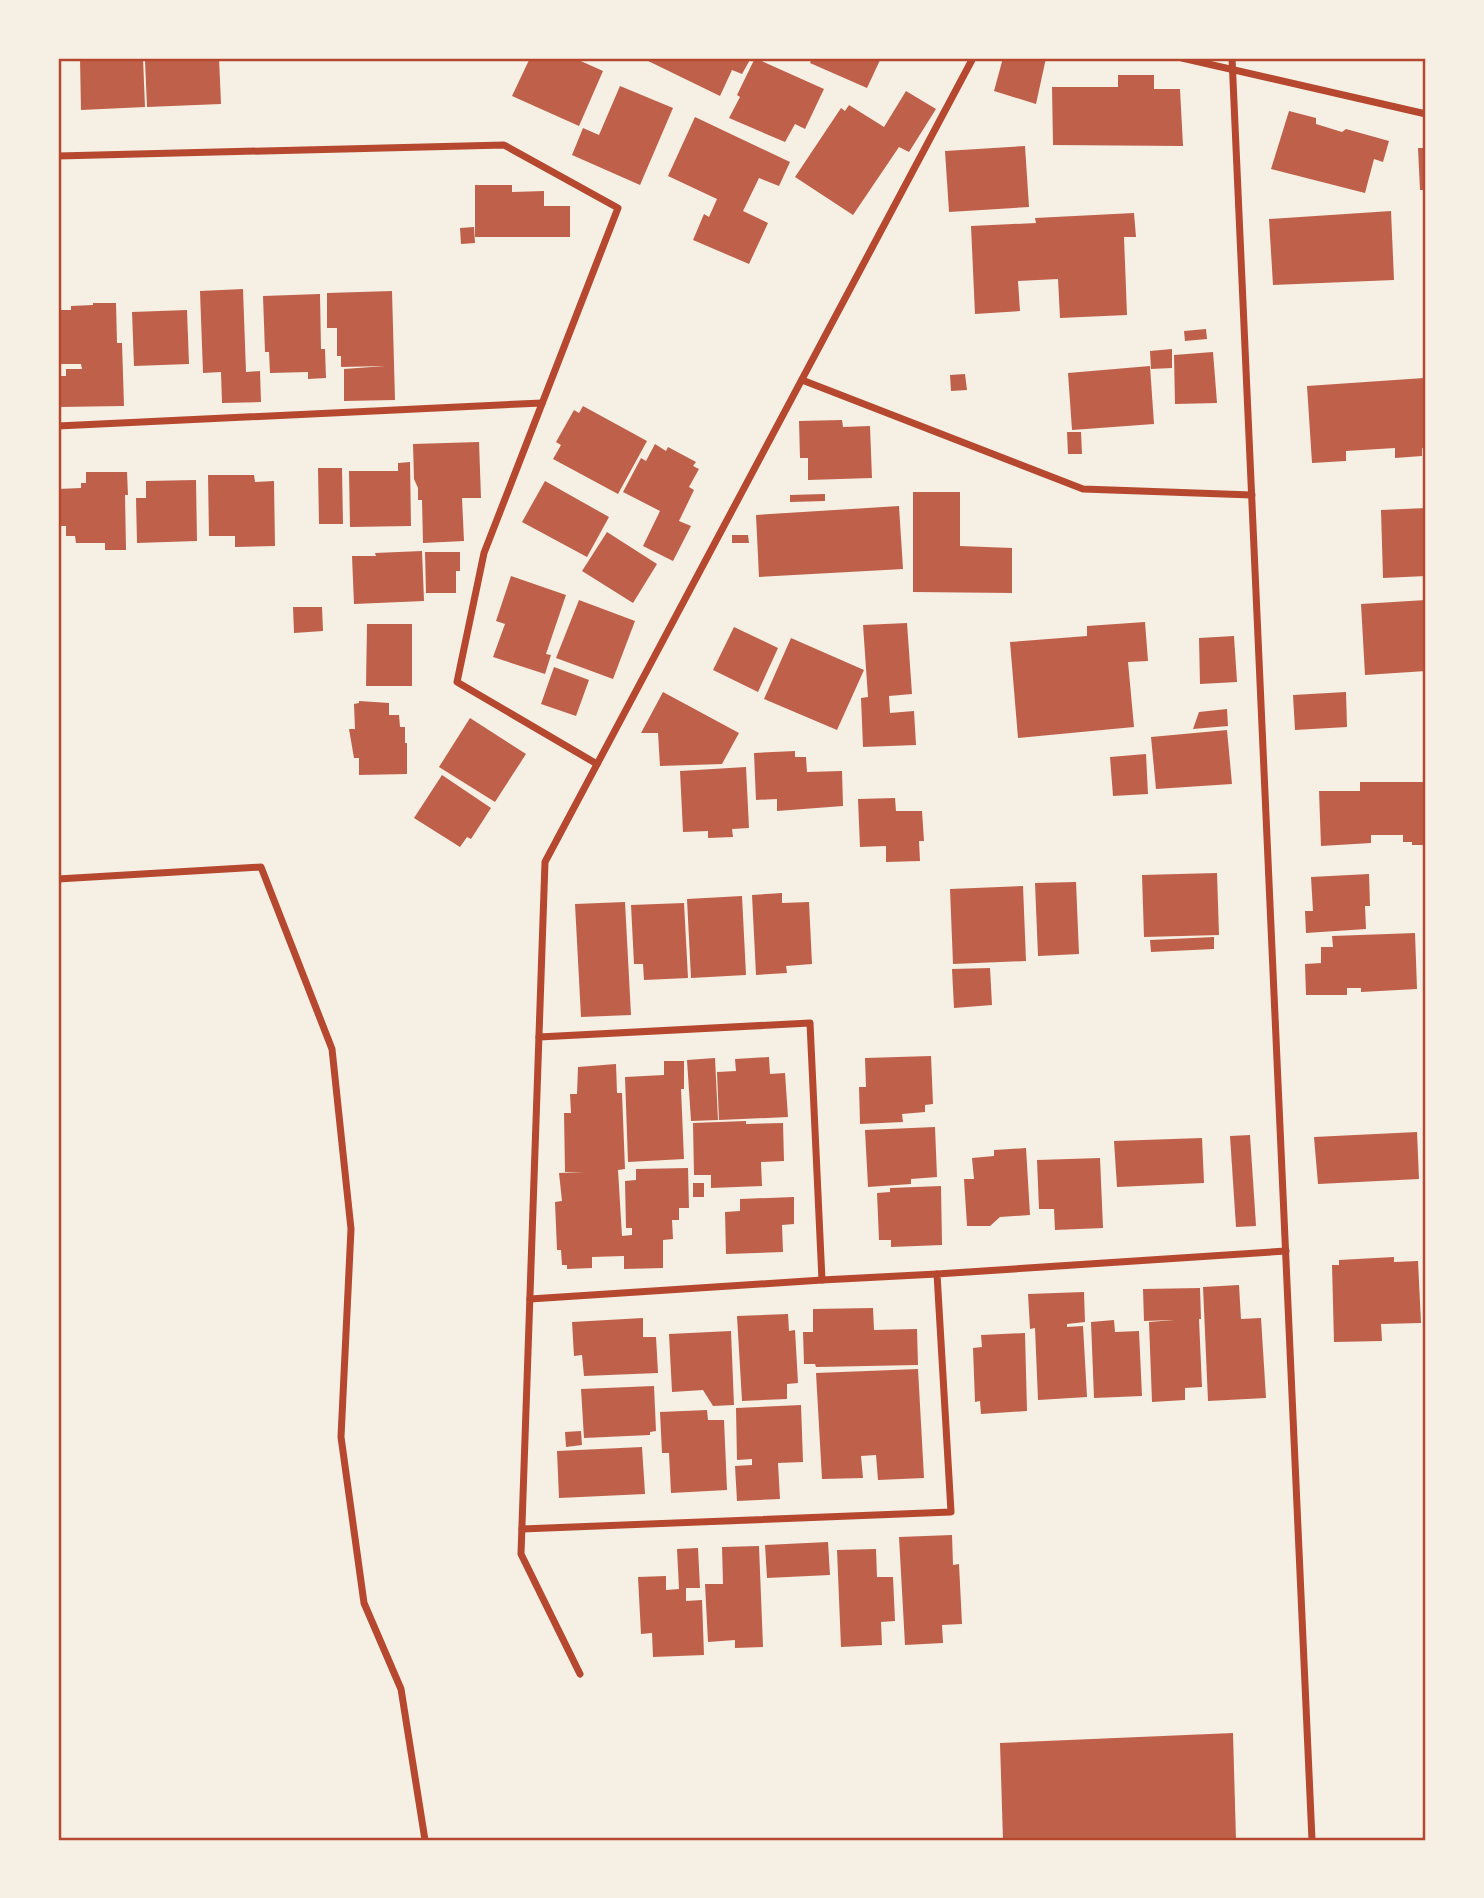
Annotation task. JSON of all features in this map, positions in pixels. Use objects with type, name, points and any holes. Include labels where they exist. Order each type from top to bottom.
[{"type":"street","points":[[580,1674],[521,1554],[545,862],[973,58]]},
{"type":"street","points":[[1182,58],[1426,114]]},
{"type":"street","points":[[1232,58],[1312,1840]]},
{"type":"street","points":[[58,156],[504,145],[618,208],[484,553],[457,682],[597,764]]},
{"type":"street","points":[[802,380],[1083,489],[1252,495]]},
{"type":"street","points":[[58,426],[542,403]]},
{"type":"street","points":[[58,878],[261,867],[332,1049],[351,1229],[341,1437],[364,1603],[401,1689],[425,1840]]},
{"type":"street","points":[[539,1037],[810,1023],[822,1280]]},
{"type":"street","points":[[530,1299],[1286,1251]]},
{"type":"street","points":[[522,1530],[951,1513],[937,1274]]},
{"type":"building","points":[[80,58],[143,58],[145,107],[81,110]]},
{"type":"building","points":[[219,58],[221,104],[147,107],[145,60]]},
{"type":"building","points":[[530,58],[574,58],[603,71],[579,126],[512,96]]},
{"type":"building","points":[[642,58],[751,58],[742,74],[732,70],[720,96]]},
{"type":"building","points":[[755,58],[824,89],[805,129],[795,124],[785,142],[729,118]]},
{"type":"building","points":[[812,58],[881,58],[867,88],[810,63]]},
{"type":"building","points":[[1003,58],[1046,58],[1036,104],[994,91]]},
{"type":"building","points":[[1118,75],[1154,75],[1154,89],[1180,89],[1183,146],[1053,145],[1052,87],[1118,87]]},
{"type":"building","points":[[620,86],[673,108],[640,185],[572,155],[583,128],[599,135]]},
{"type":"building","points":[[906,91],[936,109],[909,152],[899,147],[853,215],[795,177],[841,108],[845,111],[849,105],[884,127]]},
{"type":"building","points":[[1289,111],[1316,118],[1316,124],[1342,132],[1346,129],[1389,141],[1383,162],[1374,159],[1365,193],[1271,169]]},
{"type":"building","points":[[695,117],[790,162],[779,186],[759,178],[743,211],[768,223],[749,264],[693,240],[704,214],[709,217],[717,199],[668,176]]},
{"type":"building","points":[[1025,146],[1029,207],[949,212],[945,151]]},
{"type":"building","points":[[1418,148],[1426,148],[1426,190],[1420,190]]},
{"type":"building","points":[[475,185],[512,185],[512,192],[544,191],[544,206],[570,206],[570,237],[475,237]]},
{"type":"building","points":[[1391,211],[1394,280],[1273,285],[1269,219]]},
{"type":"building","points":[[1134,213],[1136,237],[1124,237],[1127,315],[1060,318],[1058,279],[1018,281],[1020,311],[975,314],[971,226],[1036,223],[1035,218]]},
{"type":"building","points":[[474,227],[475,243],[461,244],[460,228]]},
{"type":"building","points":[[243,289],[246,372],[260,371],[261,402],[222,403],[221,372],[203,373],[200,291]]},
{"type":"building","points":[[392,291],[395,400],[344,401],[344,369],[385,366],[341,367],[341,356],[337,356],[337,328],[327,328],[327,293]]},
{"type":"building","points":[[320,294],[321,349],[325,349],[326,378],[308,379],[308,372],[270,373],[269,352],[265,352],[263,296]]},
{"type":"building","points":[[116,303],[117,343],[122,343],[124,406],[60,407],[59,376],[66,376],[66,369],[82,369],[81,364],[61,364],[60,310],[71,310],[71,306]]},
{"type":"building","points":[[187,310],[189,364],[134,366],[132,312]]},
{"type":"building","points":[[1206,329],[1207,339],[1185,341],[1184,331]]},
{"type":"building","points":[[1172,349],[1172,368],[1151,369],[1150,351]]},
{"type":"building","points":[[1213,352],[1217,403],[1175,404],[1174,355]]},
{"type":"building","points":[[1150,366],[1154,424],[1072,430],[1068,373]]},
{"type":"building","points":[[965,374],[967,390],[951,391],[950,375]]},
{"type":"building","points":[[1424,378],[1426,449],[1422,448],[1422,456],[1395,458],[1395,448],[1346,451],[1346,461],[1312,463],[1307,386]]},
{"type":"building","points":[[583,406],[647,441],[618,494],[553,459],[561,445],[556,442],[574,410],[579,413]]},
{"type":"building","points":[[842,420],[843,427],[870,426],[872,478],[808,480],[808,458],[800,458],[799,421]]},
{"type":"building","points":[[1067,432],[1081,432],[1082,454],[1068,454]]},
{"type":"building","points":[[479,442],[481,498],[462,498],[464,541],[423,543],[422,500],[418,500],[418,488],[414,479],[413,444]]},
{"type":"building","points":[[655,444],[666,451],[668,447],[696,462],[693,466],[699,469],[689,487],[694,490],[679,521],[691,526],[673,561],[643,546],[660,511],[623,492],[641,458],[646,461]]},
{"type":"building","points":[[410,462],[411,526],[350,527],[349,471],[398,471],[398,463]]},
{"type":"building","points":[[318,468],[342,468],[343,524],[319,524]]},
{"type":"building","points":[[86,472],[127,472],[126,550],[105,550],[105,543],[76,543],[75,536],[66,536],[66,526],[58,526],[58,489],[81,488],[81,483],[86,483]]},
{"type":"building","points":[[208,475],[254,475],[255,482],[274,481],[275,546],[235,547],[235,536],[209,536]]},
{"type":"building","points":[[196,480],[197,541],[137,543],[136,498],[146,498],[146,481]]},
{"type":"building","points":[[545,481],[609,517],[587,557],[522,522]]},
{"type":"building","points":[[913,492],[960,492],[960,546],[1012,548],[1012,593],[913,592]]},
{"type":"building","points":[[825,494],[825,501],[790,502],[790,495]]},
{"type":"building","points":[[899,506],[903,569],[759,577],[756,515]]},
{"type":"building","points":[[1426,508],[1426,576],[1383,578],[1381,510]]},
{"type":"building","points":[[607,532],[657,564],[633,603],[582,571]]},
{"type":"building","points":[[732,535],[748,535],[749,543],[732,543]]},
{"type":"building","points":[[422,551],[424,601],[354,604],[352,556]]},
{"type":"building","points":[[425,552],[460,552],[460,571],[456,571],[456,593],[426,593]]},
{"type":"building","points":[[511,576],[566,595],[546,654],[551,655],[545,674],[493,657],[505,624],[496,621]]},
{"type":"building","points":[[579,600],[635,621],[613,679],[556,658]]},
{"type":"building","points":[[1426,600],[1426,671],[1365,675],[1361,604]]},
{"type":"building","points":[[293,607],[322,607],[323,631],[294,633]]},
{"type":"building","points":[[1145,622],[1148,661],[1128,662],[1134,727],[1018,738],[1010,642],[1087,636],[1087,626]]},
{"type":"building","points":[[907,623],[912,694],[889,696],[890,713],[914,711],[916,745],[863,747],[861,698],[868,697],[863,625]]},
{"type":"building","points":[[367,624],[412,624],[412,686],[366,686]]},
{"type":"building","points":[[734,627],[778,648],[758,692],[713,670]]},
{"type":"building","points":[[1234,636],[1237,682],[1200,684],[1199,638]]},
{"type":"building","points":[[791,638],[864,670],[837,730],[764,699]]},
{"type":"building","points":[[554,667],[589,680],[576,716],[541,704]]},
{"type":"building","points":[[663,692],[739,733],[722,764],[660,766],[658,733],[641,733]]},
{"type":"building","points":[[1346,692],[1347,727],[1295,730],[1293,695]]},
{"type":"building","points":[[359,701],[389,703],[389,715],[399,715],[400,727],[405,727],[407,774],[359,775],[359,758],[354,758],[349,729],[355,729],[354,704]]},
{"type":"building","points":[[1227,709],[1228,726],[1193,729],[1199,712]]},
{"type":"building","points":[[470,718],[526,754],[495,802],[439,767]]},
{"type":"building","points":[[1227,730],[1232,784],[1156,789],[1151,737]]},
{"type":"building","points":[[795,751],[795,757],[806,757],[807,772],[842,771],[843,806],[777,811],[777,799],[756,800],[754,753]]},
{"type":"building","points":[[1146,754],[1148,794],[1113,796],[1110,757]]},
{"type":"building","points":[[746,767],[749,828],[732,829],[733,837],[708,838],[708,831],[683,832],[680,771]]},
{"type":"building","points":[[442,775],[491,808],[471,839],[467,837],[460,847],[414,818]]},
{"type":"building","points":[[1360,782],[1426,782],[1426,845],[1403,842],[1403,835],[1371,835],[1371,843],[1321,846],[1319,791],[1360,791]]},
{"type":"building","points":[[895,798],[896,811],[922,811],[924,841],[919,841],[920,861],[886,862],[886,846],[860,847],[858,799]]},
{"type":"building","points":[[1217,873],[1219,935],[1144,937],[1142,875]]},
{"type":"building","points":[[1369,874],[1370,906],[1365,906],[1366,929],[1306,933],[1305,911],[1313,911],[1311,877]]},
{"type":"building","points":[[1076,882],[1079,954],[1038,956],[1035,883]]},
{"type":"building","points":[[1023,886],[1026,961],[953,964],[950,889]]},
{"type":"building","points":[[782,893],[782,903],[809,902],[812,964],[786,966],[787,973],[756,975],[752,895]]},
{"type":"building","points":[[742,896],[746,975],[691,978],[687,899]]},
{"type":"building","points":[[625,902],[631,1015],[581,1017],[575,904]]},
{"type":"building","points":[[684,903],[688,978],[644,980],[643,964],[634,964],[631,905]]},
{"type":"building","points":[[1415,933],[1417,989],[1361,992],[1361,988],[1347,988],[1347,995],[1306,995],[1305,964],[1321,963],[1321,947],[1333,947],[1332,936]]},
{"type":"building","points":[[1214,937],[1214,949],[1151,952],[1150,940]]},
{"type":"building","points":[[990,968],[992,1005],[954,1008],[952,969]]},
{"type":"building","points":[[931,1056],[933,1104],[925,1105],[925,1112],[902,1114],[903,1122],[860,1124],[859,1087],[866,1087],[865,1058]]},
{"type":"building","points":[[769,1057],[770,1074],[785,1073],[788,1117],[719,1120],[717,1072],[736,1071],[735,1059]]},
{"type":"building","points":[[715,1058],[718,1120],[691,1121],[687,1060]]},
{"type":"building","points":[[664,1061],[684,1061],[684,1089],[681,1089],[684,1159],[628,1162],[625,1077],[664,1075]]},
{"type":"building","points":[[616,1064],[617,1093],[622,1093],[625,1169],[618,1170],[622,1236],[632,1235],[632,1228],[626,1228],[625,1181],[636,1180],[636,1169],[688,1168],[689,1208],[679,1208],[679,1220],[672,1220],[673,1239],[663,1240],[663,1268],[624,1269],[624,1256],[592,1257],[592,1268],[567,1269],[567,1265],[562,1265],[561,1250],[557,1250],[555,1202],[562,1201],[559,1173],[584,1172],[565,1172],[564,1113],[571,1113],[570,1094],[577,1094],[578,1067]]},
{"type":"building","points":[[746,1121],[746,1124],[783,1123],[784,1161],[761,1162],[762,1186],[711,1188],[711,1175],[694,1175],[693,1123]]},
{"type":"building","points":[[935,1127],[937,1177],[911,1179],[911,1184],[868,1187],[865,1130]]},
{"type":"building","points":[[1417,1132],[1419,1179],[1318,1184],[1314,1137]]},
{"type":"building","points":[[1250,1135],[1256,1226],[1236,1227],[1230,1136]]},
{"type":"building","points":[[1202,1138],[1204,1183],[1117,1187],[1114,1141]]},
{"type":"building","points":[[1026,1148],[1030,1215],[1000,1217],[990,1226],[967,1226],[964,1179],[974,1179],[972,1158],[994,1156],[994,1150]]},
{"type":"building","points":[[1100,1158],[1103,1228],[1055,1230],[1054,1209],[1039,1209],[1037,1160]]},
{"type":"building","points":[[693,1183],[704,1183],[704,1197],[693,1197]]},
{"type":"building","points":[[941,1186],[942,1245],[891,1247],[891,1240],[879,1240],[877,1193],[890,1192],[890,1188]]},
{"type":"building","points":[[794,1197],[794,1224],[782,1225],[783,1252],[726,1254],[725,1212],[740,1211],[740,1199]]},
{"type":"building","points":[[1394,1257],[1394,1262],[1418,1261],[1421,1323],[1381,1324],[1382,1341],[1334,1342],[1332,1265],[1339,1265],[1339,1260]]},
{"type":"building","points":[[1239,1285],[1241,1319],[1261,1318],[1266,1398],[1208,1401],[1203,1287]]},
{"type":"building","points":[[1200,1288],[1202,1387],[1185,1388],[1185,1400],[1152,1402],[1149,1322],[1174,1320],[1144,1321],[1143,1289]]},
{"type":"building","points":[[1084,1292],[1085,1322],[1067,1324],[1067,1327],[1083,1326],[1087,1397],[1038,1400],[1035,1328],[1030,1329],[1028,1294]]},
{"type":"building","points":[[873,1308],[874,1330],[917,1329],[918,1365],[816,1367],[815,1364],[804,1364],[803,1332],[813,1332],[813,1309]]},
{"type":"building","points":[[788,1314],[789,1331],[795,1330],[798,1383],[787,1384],[787,1399],[742,1401],[737,1316]]},
{"type":"building","points":[[643,1318],[643,1337],[656,1337],[658,1373],[584,1376],[582,1355],[574,1356],[572,1322]]},
{"type":"building","points":[[1114,1320],[1115,1332],[1139,1331],[1142,1396],[1094,1398],[1091,1322]]},
{"type":"building","points":[[731,1331],[734,1405],[713,1406],[703,1390],[672,1392],[669,1334]]},
{"type":"building","points":[[1025,1333],[1027,1411],[981,1414],[980,1401],[975,1402],[973,1348],[982,1347],[981,1335]]},
{"type":"building","points":[[918,1369],[924,1478],[878,1480],[876,1455],[861,1456],[863,1478],[822,1479],[816,1373]]},
{"type":"building","points":[[654,1386],[656,1431],[650,1432],[650,1435],[584,1438],[581,1389]]},
{"type":"building","points":[[801,1405],[803,1462],[778,1463],[780,1499],[737,1501],[735,1466],[752,1465],[752,1459],[737,1460],[736,1408]]},
{"type":"building","points":[[707,1410],[708,1420],[724,1420],[727,1490],[671,1493],[669,1453],[662,1453],[660,1412]]},
{"type":"building","points":[[581,1431],[582,1445],[566,1447],[565,1432]]},
{"type":"building","points":[[642,1447],[645,1494],[559,1498],[557,1451]]},
{"type":"building","points":[[952,1535],[953,1565],[959,1564],[962,1624],[942,1625],[943,1643],[905,1645],[899,1537]]},
{"type":"building","points":[[828,1542],[830,1575],[767,1578],[765,1545]]},
{"type":"building","points":[[759,1546],[763,1647],[735,1648],[735,1640],[708,1642],[705,1584],[723,1584],[722,1547]]},
{"type":"building","points":[[698,1548],[700,1588],[686,1588],[686,1601],[702,1600],[704,1655],[653,1657],[652,1633],[641,1634],[638,1577],[666,1576],[666,1590],[679,1589],[677,1549]]},
{"type":"building","points":[[876,1549],[877,1577],[893,1577],[895,1621],[881,1622],[882,1645],[841,1647],[837,1550]]},
{"type":"building","points":[[1233,1733],[1236,1840],[1003,1840],[1000,1743]]},
{"type":"building","points":[[1423,1797],[1426,1797],[1426,1815],[1424,1815]]}]
